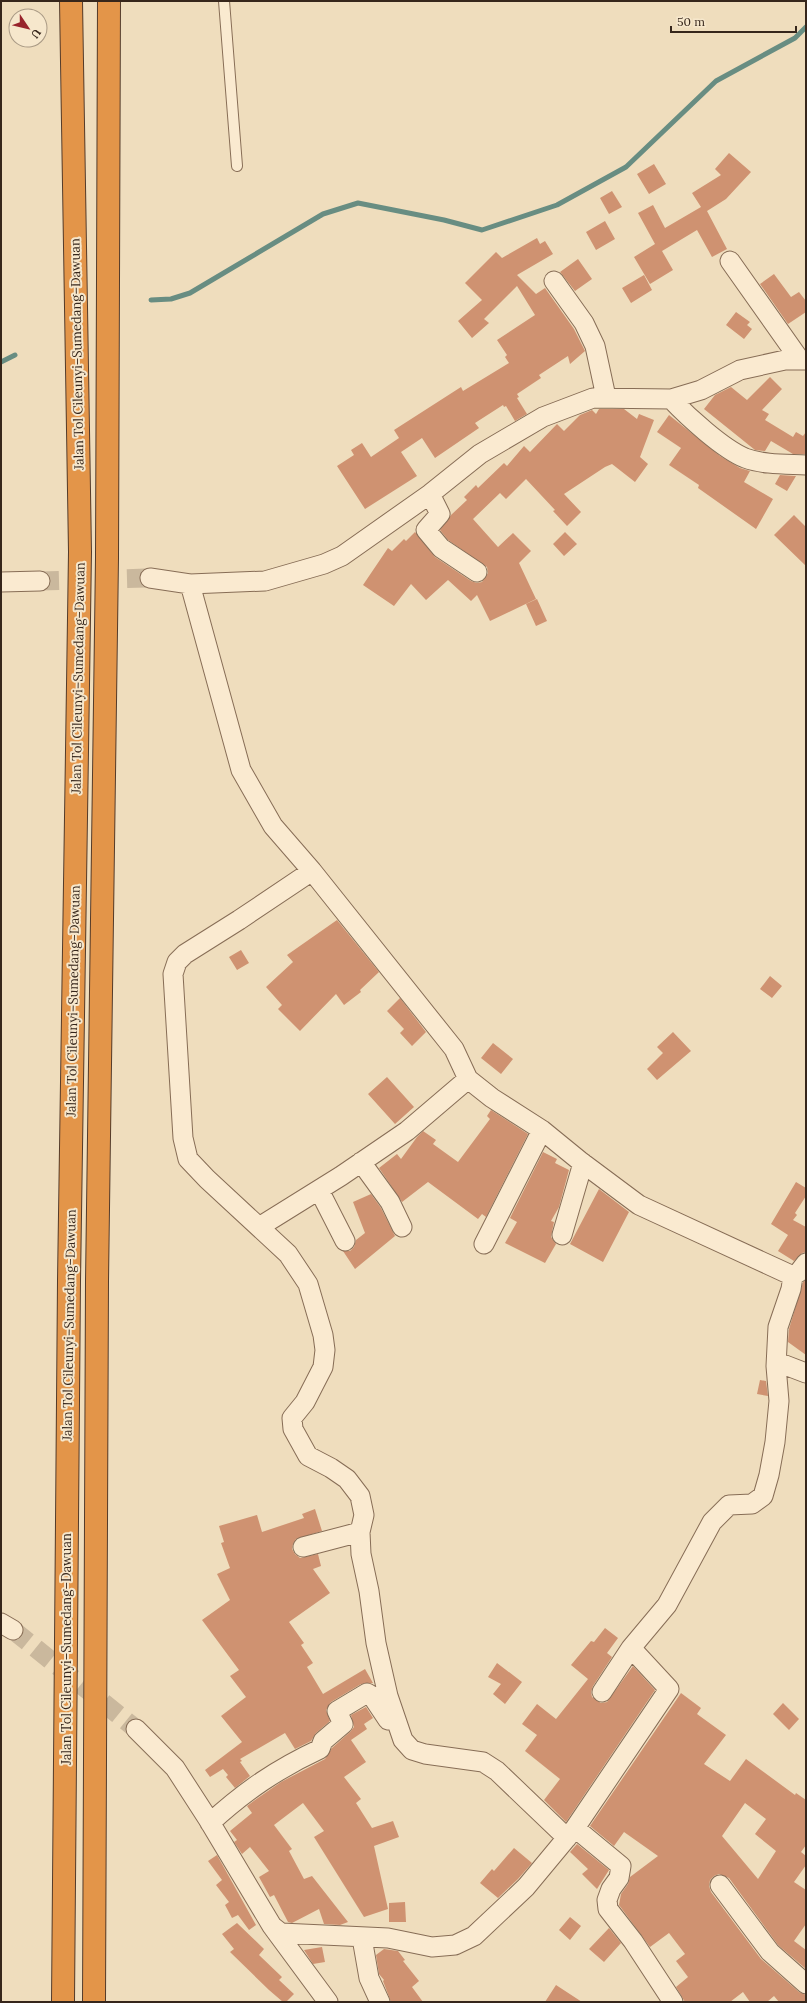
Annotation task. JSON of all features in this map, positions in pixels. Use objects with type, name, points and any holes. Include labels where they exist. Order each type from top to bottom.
[{"type":"highway","name":"Jalan Tol Cileunyi–Sumedang–Dawuan","points":[[94,2002],[97,1281],[107,558],[109,1]]},
{"type":"highway","name":"Jalan Tol Cileunyi–Sumedang–Dawuan","points":[[63,2002],[69,1289],[80,552],[71,8]]},
{"type":"street","points":[[730,261],[803,360]]},
{"type":"street","points":[[554,280],[584,323],[595,346],[606,397]]},
{"type":"street","points":[[150,578],[190,584],[265,581],[324,564],[342,556],[430,494],[480,454],[544,417],[593,398],[671,399],[701,390],[740,370],[785,360],[803,360]]},
{"type":"street","points":[[671,399],[685,414],[716,439],[745,457],[763,462],[806,465]]},
{"type":"street","points":[[430,494],[440,514],[426,530],[445,551],[477,572]]},
{"type":"street","points":[[1,582],[40,581]]},
{"type":"street","points":[[190,584],[241,770],[273,826],[312,870],[454,1049],[468,1080],[492,1098],[542,1130],[639,1205],[793,1276]]},
{"type":"street","points":[[312,870],[239,920],[185,954],[177,962],[173,974],[183,1138],[188,1158],[207,1179],[288,1254],[308,1284],[323,1335],[325,1350],[323,1367],[304,1402],[292,1418],[293,1429],[308,1456],[331,1468],[347,1479],[360,1496],[364,1515],[360,1532],[361,1554],[369,1591],[376,1643],[388,1696],[403,1740],[412,1750],[425,1754],[483,1762],[571,1833],[621,1866],[619,1878],[611,1889],[607,1900],[608,1909],[633,1941],[673,2002]]},
{"type":"street","points":[[259,1227],[319,1190],[407,1131],[468,1080]]},
{"type":"street","points":[[484,1244],[542,1130]]},
{"type":"street","points":[[361,1162],[390,1202],[402,1227]]},
{"type":"street","points":[[562,1235],[583,1163]]},
{"type":"street","points":[[319,1190],[345,1241]]},
{"type":"street","points":[[602,1692],[631,1648],[667,1605],[712,1522],[729,1505],[752,1504],[763,1496],[772,1462],[779,1401],[776,1366],[778,1327],[791,1289],[793,1276],[799,1272],[806,1263]]},
{"type":"street","points":[[776,1366],[785,1365],[806,1373]]},
{"type":"street","points":[[303,1547],[360,1532]]},
{"type":"street","points":[[272,1926],[280,1933],[325,1934],[362,1938],[388,1938],[432,1947],[455,1945],[474,1936],[526,1887],[571,1833],[669,1689],[631,1648]]},
{"type":"street","points":[[210,1823],[240,1796],[290,1763],[320,1749],[323,1741],[343,1724],[337,1711],[367,1693],[372,1696],[388,1720],[397,1723]]},
{"type":"street","points":[[136,1729],[175,1768],[272,1926],[328,2002]]},
{"type":"street","points":[[720,1885],[770,1952],[806,1984]]},
{"type":"street","points":[[362,1938],[369,1978],[380,2002]]},
{"type":"lane","points":[[224,1],[237,166]]},
{"type":"building","points":[[729,153],[751,172],[726,199],[707,211],[727,249],[712,257],[697,230],[662,251],[673,270],[650,284],[634,257],[655,244],[638,213],[653,205],[665,228],[701,207],[692,193],[721,175],[715,169]]},
{"type":"building","points":[[654,164],[666,184],[649,194],[637,174]]},
{"type":"building","points":[[612,191],[622,207],[609,214],[600,198]]},
{"type":"building","points":[[605,221],[615,239],[596,250],[586,232]]},
{"type":"building","points":[[537,238],[540,244],[545,241],[553,254],[517,275],[536,294],[545,288],[574,329],[585,351],[570,364],[568,356],[539,375],[541,378],[517,394],[519,397],[517,398],[527,414],[515,421],[506,406],[504,407],[503,405],[475,423],[479,428],[435,458],[422,438],[401,452],[417,476],[365,509],[337,466],[354,455],[351,450],[362,443],[371,457],[399,438],[394,430],[461,387],[463,391],[509,363],[505,357],[507,355],[497,340],[535,315],[517,286],[484,319],[489,323],[472,338],[458,321],[482,300],[465,283],[496,252],[502,258]]},
{"type":"building","points":[[578,259],[592,279],[575,291],[560,272]]},
{"type":"building","points":[[774,274],[791,297],[799,292],[806,301],[806,312],[788,324],[760,284]]},
{"type":"building","points":[[644,275],[652,290],[631,303],[622,288]]},
{"type":"building","points":[[736,312],[750,322],[747,325],[752,329],[744,339],[726,325]]},
{"type":"building","points":[[770,377],[782,389],[762,410],[769,414],[765,420],[793,437],[796,432],[803,436],[806,432],[806,454],[793,454],[771,441],[765,451],[755,450],[704,409],[715,395],[731,387],[747,400]]},
{"type":"building","points":[[599,409],[624,409],[637,419],[639,414],[654,420],[640,457],[648,464],[635,482],[612,464],[605,467],[564,494],[581,512],[567,526],[553,511],[555,510],[526,479],[506,499],[500,493],[473,519],[498,547],[513,533],[531,551],[519,563],[536,599],[490,621],[477,595],[471,601],[448,580],[426,600],[411,584],[394,606],[363,585],[388,548],[392,551],[404,539],[406,541],[415,532],[435,557],[471,581],[477,583],[482,582],[488,573],[487,567],[448,540],[440,530],[451,515],[467,500],[464,497],[476,485],[478,488],[504,463],[507,466],[524,446],[530,452],[557,424],[564,431],[580,415],[592,410],[596,414]]},
{"type":"building","points":[[669,415],[720,456],[740,468],[750,471],[744,482],[773,499],[756,529],[698,488],[699,485],[669,465],[681,448],[657,432]]},
{"type":"building","points":[[780,475],[796,476],[787,491],[775,484]]},
{"type":"building","points":[[794,515],[806,527],[806,566],[774,535]]},
{"type":"building","points":[[565,532],[577,544],[564,556],[553,544]]},
{"type":"building","points":[[537,599],[547,621],[536,626],[526,604]]},
{"type":"building","points":[[337,920],[379,972],[360,990],[361,992],[344,1005],[336,994],[300,1031],[278,1009],[282,1005],[266,987],[293,962],[287,955]]},
{"type":"building","points":[[241,950],[249,963],[237,970],[229,957]]},
{"type":"building","points":[[770,976],[782,986],[772,998],[760,989]]},
{"type":"building","points":[[400,998],[426,1032],[412,1046],[400,1033],[404,1029],[387,1011]]},
{"type":"building","points":[[673,1032],[691,1051],[657,1080],[647,1069],[663,1053],[657,1047]]},
{"type":"building","points":[[493,1043],[513,1059],[501,1074],[481,1058]]},
{"type":"building","points":[[387,1077],[414,1107],[395,1124],[368,1094]]},
{"type":"building","points":[[491,1110],[528,1134],[486,1217],[482,1214],[478,1219],[428,1182],[402,1202],[379,1168],[397,1154],[401,1159],[423,1131],[436,1140],[433,1144],[458,1162],[490,1119],[487,1116]]},
{"type":"building","points":[[543,1152],[557,1159],[555,1163],[569,1170],[559,1207],[551,1221],[554,1222],[551,1237],[556,1244],[545,1263],[505,1243],[517,1222],[510,1218]]},
{"type":"building","points":[[796,1182],[806,1188],[806,1196],[795,1213],[797,1215],[793,1220],[806,1227],[806,1252],[802,1253],[794,1261],[778,1251],[788,1235],[771,1224]]},
{"type":"building","points":[[599,1189],[629,1212],[603,1262],[570,1244]]},
{"type":"building","points":[[371,1194],[381,1208],[395,1236],[355,1269],[343,1251],[350,1251],[354,1247],[356,1240],[365,1233],[353,1202]]},
{"type":"building","points":[[806,1280],[806,1355],[788,1342],[789,1329],[803,1282]]},
{"type":"building","points":[[760,1380],[766,1381],[768,1396],[757,1394]]},
{"type":"building","points":[[315,1509],[322,1531],[296,1539],[292,1549],[300,1558],[318,1554],[321,1566],[313,1569],[330,1593],[289,1622],[304,1643],[301,1645],[313,1663],[307,1667],[323,1694],[365,1669],[373,1683],[361,1684],[331,1702],[326,1710],[330,1721],[316,1733],[311,1741],[295,1749],[285,1733],[240,1759],[242,1761],[240,1762],[250,1776],[235,1788],[226,1777],[228,1775],[223,1769],[210,1777],[205,1770],[242,1742],[221,1716],[246,1697],[230,1676],[239,1670],[202,1620],[230,1600],[217,1574],[230,1568],[221,1543],[224,1542],[219,1526],[257,1515],[262,1532],[304,1518],[302,1514]]},
{"type":"building","points":[[605,1628],[618,1638],[607,1653],[612,1657],[593,1686],[591,1692],[592,1697],[601,1703],[607,1702],[633,1666],[655,1690],[566,1822],[544,1800],[560,1779],[525,1751],[537,1735],[522,1724],[537,1704],[556,1719],[588,1679],[571,1665],[591,1641],[594,1642]]},
{"type":"building","points":[[497,1663],[522,1682],[505,1704],[493,1694],[501,1684],[488,1677]]},
{"type":"building","points":[[681,1693],[701,1708],[697,1714],[726,1735],[704,1764],[730,1781],[746,1759],[795,1795],[796,1793],[806,1800],[806,1845],[801,1852],[806,1856],[806,1865],[794,1882],[806,1890],[806,1924],[794,1941],[806,1950],[806,1969],[778,1945],[729,1878],[719,1874],[714,1876],[710,1880],[709,1886],[711,1892],[761,1959],[799,1992],[806,1995],[806,2002],[779,2002],[774,1996],[767,2002],[750,2002],[743,1992],[730,2002],[685,2002],[676,1987],[688,1977],[676,1961],[685,1954],[669,1933],[650,1947],[619,1905],[621,1894],[628,1884],[630,1877],[658,1856],[624,1832],[614,1846],[590,1826]],"holes":[[[745,1803],[766,1819],[755,1834],[776,1851],[758,1879],[722,1836]]]},
{"type":"building","points":[[783,1703],[799,1719],[789,1730],[773,1714]]},
{"type":"building","points":[[366,1707],[373,1718],[364,1724],[367,1729],[351,1740],[366,1762],[344,1777],[361,1799],[356,1803],[372,1828],[393,1821],[399,1837],[374,1846],[388,1909],[364,1917],[314,1837],[324,1831],[303,1803],[274,1825],[292,1849],[289,1851],[304,1879],[312,1876],[348,1922],[340,1925],[324,1924],[319,1909],[292,1923],[288,1922],[274,1895],[270,1897],[259,1877],[269,1871],[250,1847],[242,1854],[234,1842],[237,1840],[230,1831],[252,1813],[247,1806],[281,1782],[325,1759],[332,1748],[354,1727],[351,1715]]},
{"type":"building","points":[[577,1844],[609,1870],[597,1889],[582,1874],[588,1869],[570,1852]]},
{"type":"building","points":[[514,1848],[532,1863],[498,1898],[480,1883],[492,1869],[494,1871]]},
{"type":"building","points":[[217,1855],[256,1925],[249,1930],[238,1915],[232,1918],[225,1905],[229,1902],[216,1885],[222,1880],[208,1861]]},
{"type":"building","points":[[405,1902],[406,1922],[389,1922],[389,1903]]},
{"type":"building","points":[[570,1917],[581,1926],[570,1940],[559,1930]]},
{"type":"building","points":[[237,1923],[264,1949],[259,1955],[282,1977],[279,1980],[294,1994],[286,2002],[283,2002],[269,1990],[230,1952],[234,1949],[222,1934]]},
{"type":"building","points":[[609,1928],[621,1943],[604,1962],[589,1949]]},
{"type":"building","points":[[322,1947],[325,1962],[313,1964],[304,1950]]},
{"type":"building","points":[[384,1949],[398,1951],[405,1960],[403,1961],[419,1981],[412,1987],[423,2002],[391,2002],[383,1981],[384,1980],[379,1974],[376,1955]]},
{"type":"building","points":[[556,1985],[582,2002],[545,2002]]},
{"type":"waterway","points":[[151,300],[171,299],[190,293],[323,214],[358,203],[444,220],[482,230],[557,205],[626,167],[716,81],[795,38],[806,27]]},
{"type":"waterway","points":[[1,362],[15,355]]},
{"type":"tunnel","points":[[40,581],[150,578]]},
{"type":"tunnel","points":[[13,1630],[136,1729]]}]
